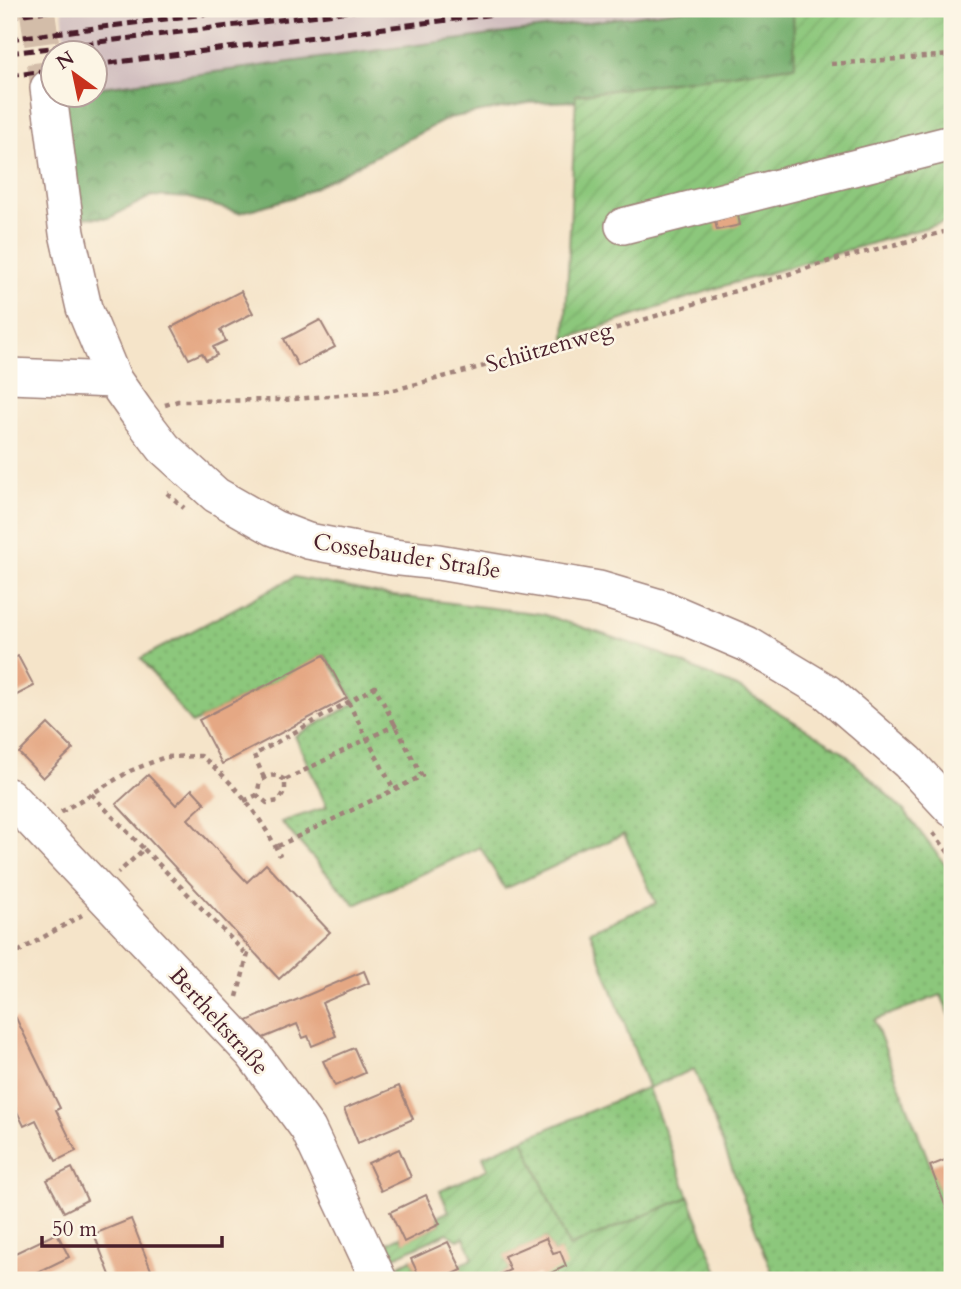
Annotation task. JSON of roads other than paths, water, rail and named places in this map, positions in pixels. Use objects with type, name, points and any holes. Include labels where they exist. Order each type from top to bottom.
[{"type":"street","name":"Cossebauder Straße","points":[[51,108],[70,245],[84,308],[114,380],[164,448],[216,495],[274,528],[308,541],[380,555],[600,589],[663,608],[747,644],[827,692],[908,762],[941,819]]},
{"type":"street","points":[[622,226],[952,143]]},
{"type":"street","points":[[9,376],[114,380]]},
{"type":"street","name":"Bertheltstraße","points":[[9,796],[253,1054],[307,1129],[379,1280]]},
{"type":"tunnel","points":[[37,9],[41,38]]},
{"type":"railway","points":[[9,16],[63,9]]},
{"type":"railway","points":[[9,39],[244,9]]},
{"type":"railway","points":[[9,53],[368,9]]},
{"type":"railway","points":[[108,63],[534,9]]},
{"type":"railway","points":[[9,76],[38,72]]}]
